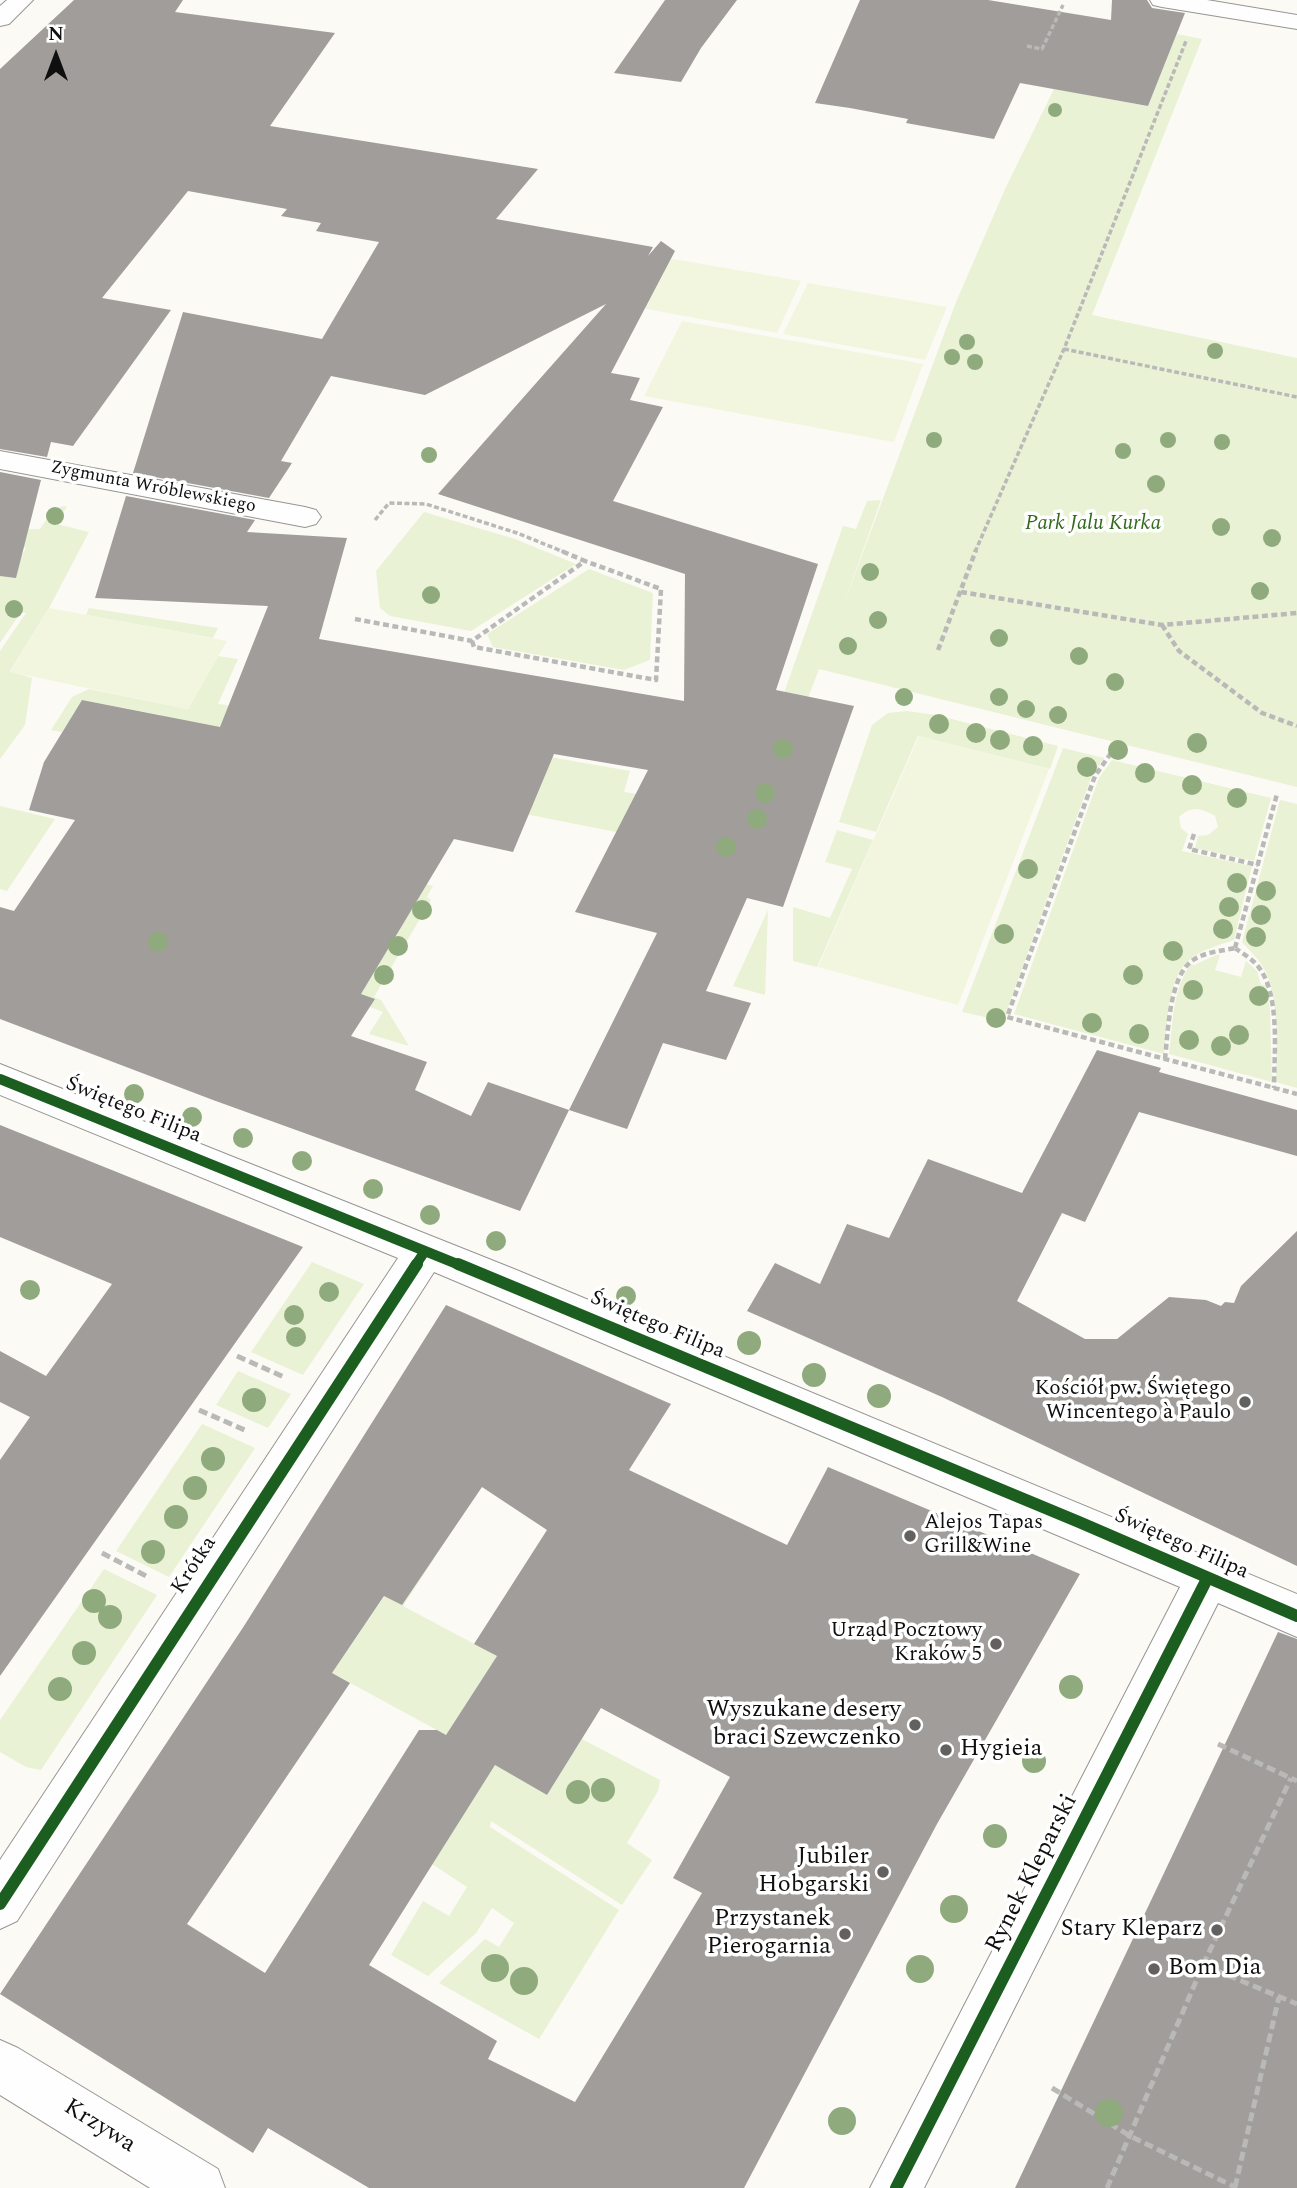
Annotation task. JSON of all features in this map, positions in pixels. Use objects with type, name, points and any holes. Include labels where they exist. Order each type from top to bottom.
[{"type":"street","points":[[0,19],[21,0]]},
{"type":"street","points":[[1162,0],[1297,22]]},
{"type":"street","name":"Zygmunta Wróblewskiego","points":[[0,460],[305,517]]},
{"type":"street","name":"Świętego Filipa","points":[[0,1079],[425,1251],[1079,1522],[1297,1616]]},
{"type":"street","name":"Krótka","points":[[0,1904],[425,1251]]},
{"type":"street","name":"Rynek Kleparski","points":[[896,2188],[1207,1579]]},
{"type":"street","name":"Krzywa","points":[[0,2066],[199,2188]]},
{"type":"path","points":[[1027,46],[1042,49],[1063,5]]},
{"type":"path","points":[[938,650],[984,529],[1064,349],[1188,36]]},
{"type":"path","points":[[1064,349],[1297,397]]},
{"type":"path","points":[[375,520],[389,503],[426,504],[517,533],[661,589],[656,680],[474,647],[472,641]]},
{"type":"path","points":[[355,619],[472,641],[585,561]]},
{"type":"path","points":[[961,592],[1162,625],[1297,612]]},
{"type":"path","points":[[1162,625],[1179,651],[1199,666],[1262,713],[1297,726]]},
{"type":"path","points":[[1111,753],[1095,776],[1007,1017],[1297,1094]]},
{"type":"path","points":[[1235,948],[1277,794]]},
{"type":"path","points":[[1194,834],[1189,849],[1258,864]]},
{"type":"path","points":[[1165,1059],[1175,990],[1180,975],[1189,963],[1200,956],[1235,948]]},
{"type":"path","points":[[1235,948],[1260,967],[1267,985],[1274,1043],[1274,1088]]},
{"type":"path","points":[[1107,2188],[1203,1965],[1294,1780],[1218,1744]]},
{"type":"path","points":[[1203,1965],[1297,2004]]},
{"type":"path","points":[[1052,2088],[1130,2136],[1236,2188],[1279,1997]]},
{"type":"green space","name":"Park Jalu Kurka","points":[[1177,34],[1202,39],[1092,315],[1297,358],[1297,787],[819,669],[747,858],[147,739],[161,715],[82,700],[62,732],[51,730],[72,697],[89,689],[188,709],[218,656],[238,659],[218,704],[235,706],[237,702],[630,771],[624,792],[677,800],[749,792],[843,526],[856,529],[867,501],[881,500],[842,609],[956,302],[1006,187],[1054,89],[1148,106]]},
{"type":"green space","points":[[667,258],[801,281],[777,333],[641,308]]},
{"type":"green space","points":[[808,283],[947,307],[925,360],[783,334]]},
{"type":"green space","points":[[682,321],[923,364],[894,442],[644,396]]},
{"type":"green space","points":[[67,506],[57,524],[89,532],[49,608],[10,671],[32,678],[25,725],[0,759],[0,651],[26,613],[21,612],[0,643],[0,556],[3,552],[22,555],[26,548],[8,545],[19,529],[40,529],[54,508]]},
{"type":"green space","points":[[424,512],[515,539],[576,564],[471,631],[390,616],[380,608],[376,571]]},
{"type":"green space","points":[[589,569],[653,593],[650,660],[624,670],[493,647],[487,634]]},
{"type":"green space","points":[[49,608],[227,641],[188,709],[10,672]]},
{"type":"green space","points":[[89,608],[218,628],[213,638],[86,615]]},
{"type":"green space","points":[[907,711],[936,715],[1058,746],[1050,769],[918,736],[876,832],[839,822],[872,725],[888,713]]},
{"type":"green space","points":[[919,736],[1049,769],[958,1005],[818,967]]},
{"type":"green space","points":[[1063,748],[1104,758],[1092,775],[1003,1021],[962,1012]]},
{"type":"green space","points":[[1112,760],[1271,798],[1254,861],[1195,848],[1198,836],[1208,835],[1218,827],[1215,816],[1196,809],[1179,817],[1181,828],[1188,834],[1182,851],[1252,866],[1234,940],[1194,956],[1181,969],[1176,979],[1169,1004],[1164,1054],[1014,1014],[1099,778]]},
{"type":"green space","points":[[1280,800],[1297,804],[1297,1088],[1276,1082],[1276,1023],[1272,993],[1263,967],[1242,942]]},
{"type":"green space","points":[[0,806],[55,819],[7,891],[0,889]]},
{"type":"green space","points":[[837,830],[873,840],[817,967],[793,961],[793,907],[830,918],[852,869],[825,862]]},
{"type":"green space","points":[[426,884],[433,886],[427,897],[431,900],[374,997],[381,1000],[409,1046],[369,1034],[383,1012],[370,1007],[374,999],[361,994]]},
{"type":"green space","points":[[768,910],[765,995],[733,986]]},
{"type":"green space","points":[[1220,955],[1215,970],[1241,977],[1246,961],[1257,971],[1261,985],[1265,985],[1270,1009],[1272,1082],[1169,1054],[1174,1007],[1185,974],[1191,964]]},
{"type":"green space","points":[[312,1262],[364,1284],[303,1375],[251,1352]]},
{"type":"green space","points":[[238,1371],[291,1394],[268,1428],[216,1405]]},
{"type":"green space","points":[[202,1424],[255,1448],[169,1577],[116,1551]]},
{"type":"green space","points":[[416,1550],[434,1559],[403,1606],[497,1656],[446,1735],[332,1673]]},
{"type":"green space","points":[[104,1569],[157,1595],[41,1770],[26,1767],[0,1752],[0,1720]]},
{"type":"green space","points":[[582,1739],[660,1780],[658,1791],[627,1843],[652,1860],[622,1905],[491,1821],[490,1827],[619,1910],[539,2039],[439,1983],[485,1939],[499,1947],[514,1923],[492,1908],[476,1933],[428,1976],[391,1955],[423,1901],[449,1916],[467,1887],[432,1864],[495,1765],[547,1795]]},
{"type":"building","points":[[74,0],[183,0],[175,12],[335,33],[270,126],[538,169],[496,219],[653,247],[648,256],[661,241],[675,251],[611,373],[640,378],[630,400],[663,407],[613,501],[818,564],[776,690],[854,706],[783,907],[747,898],[706,991],[751,1003],[726,1060],[663,1043],[627,1129],[569,1110],[520,1211],[213,1100],[0,1019],[0,907],[14,911],[75,820],[29,810],[44,762],[82,700],[220,727],[268,606],[95,598],[126,496],[255,520],[247,532],[347,538],[319,639],[684,701],[685,574],[438,494],[606,304],[425,395],[331,376],[281,461],[292,463],[269,498],[133,473],[183,312],[322,339],[379,242],[316,231],[321,223],[281,216],[287,209],[188,191],[102,298],[171,310],[73,446],[51,442],[47,457],[0,449],[0,69]],"holes":[[[554,754],[648,770],[575,912],[657,933],[569,1110],[488,1082],[471,1116],[415,1090],[427,1062],[351,1036],[375,999],[361,994],[454,839],[513,852]]]},
{"type":"building","points":[[665,0],[737,0],[701,48],[681,82],[614,73]]},
{"type":"building","points":[[860,0],[988,0],[1111,20],[1112,0],[1147,0],[1152,8],[1185,13],[1148,106],[1020,83],[994,139],[906,123],[908,119],[815,103]]},
{"type":"building","points":[[0,472],[41,480],[16,578],[0,576]]},
{"type":"building","points":[[1097,1050],[1161,1068],[1159,1072],[1297,1110],[1297,1156],[1139,1112],[1085,1222],[1062,1213],[1017,1301],[1085,1339],[1117,1339],[1169,1297],[1206,1300],[1221,1306],[1225,1302],[1234,1303],[1241,1286],[1297,1231],[1297,1566],[942,1397],[747,1311],[775,1263],[820,1284],[847,1224],[889,1238],[928,1159],[1022,1193]]},
{"type":"building","points":[[0,1125],[303,1247],[0,1676],[0,1460],[30,1417],[0,1402],[0,1351],[46,1376],[112,1284],[0,1237]]},
{"type":"building","points":[[446,1305],[671,1404],[629,1470],[787,1545],[828,1467],[1080,1574],[937,1824],[744,2188],[369,2188],[268,2128],[253,2153],[0,1994],[244,1626]],"holes":[[[482,1487],[547,1530],[474,1644],[497,1656],[446,1735],[437,1730],[419,1730],[265,1973],[187,1924],[350,1683],[332,1673],[384,1596],[402,1605]],[[601,1708],[730,1777],[673,1878],[702,1893],[575,2102],[488,2059],[497,2041],[369,1965],[495,1765],[547,1795]]]},
{"type":"building","name":"Stary Kleparz","points":[[1278,1632],[1297,1639],[1297,2188],[1015,2188]]},
{"type":"cycle path","points":[[0,1079],[500,1281],[1079,1522],[1297,1616]]},
{"type":"cycle path","points":[[0,1904],[425,1251]]},
{"type":"cycle path","points":[[896,2188],[1207,1579]]},
{"type":"place","name":"Kościół pw. Świętego Wincentego à Paulo","points":[[1245,1402]]},
{"type":"place","name":"Alejos Tapas Grill&Wine","points":[[910,1536]]},
{"type":"place","name":"Urząd Pocztowy Kraków 5","points":[[996,1644]]},
{"type":"place","name":"Wyszukane desery braci Szewczenko","points":[[915,1725]]},
{"type":"place","name":"Hygieia","points":[[946,1750]]},
{"type":"place","name":"Jubiler Hobgarski","points":[[883,1872]]},
{"type":"place","name":"Stary Kleparz","points":[[1217,1930]]},
{"type":"place","name":"Przystanek Pierogarnia","points":[[845,1934]]},
{"type":"place","name":"Bom Dia","points":[[1154,1969]]}]
